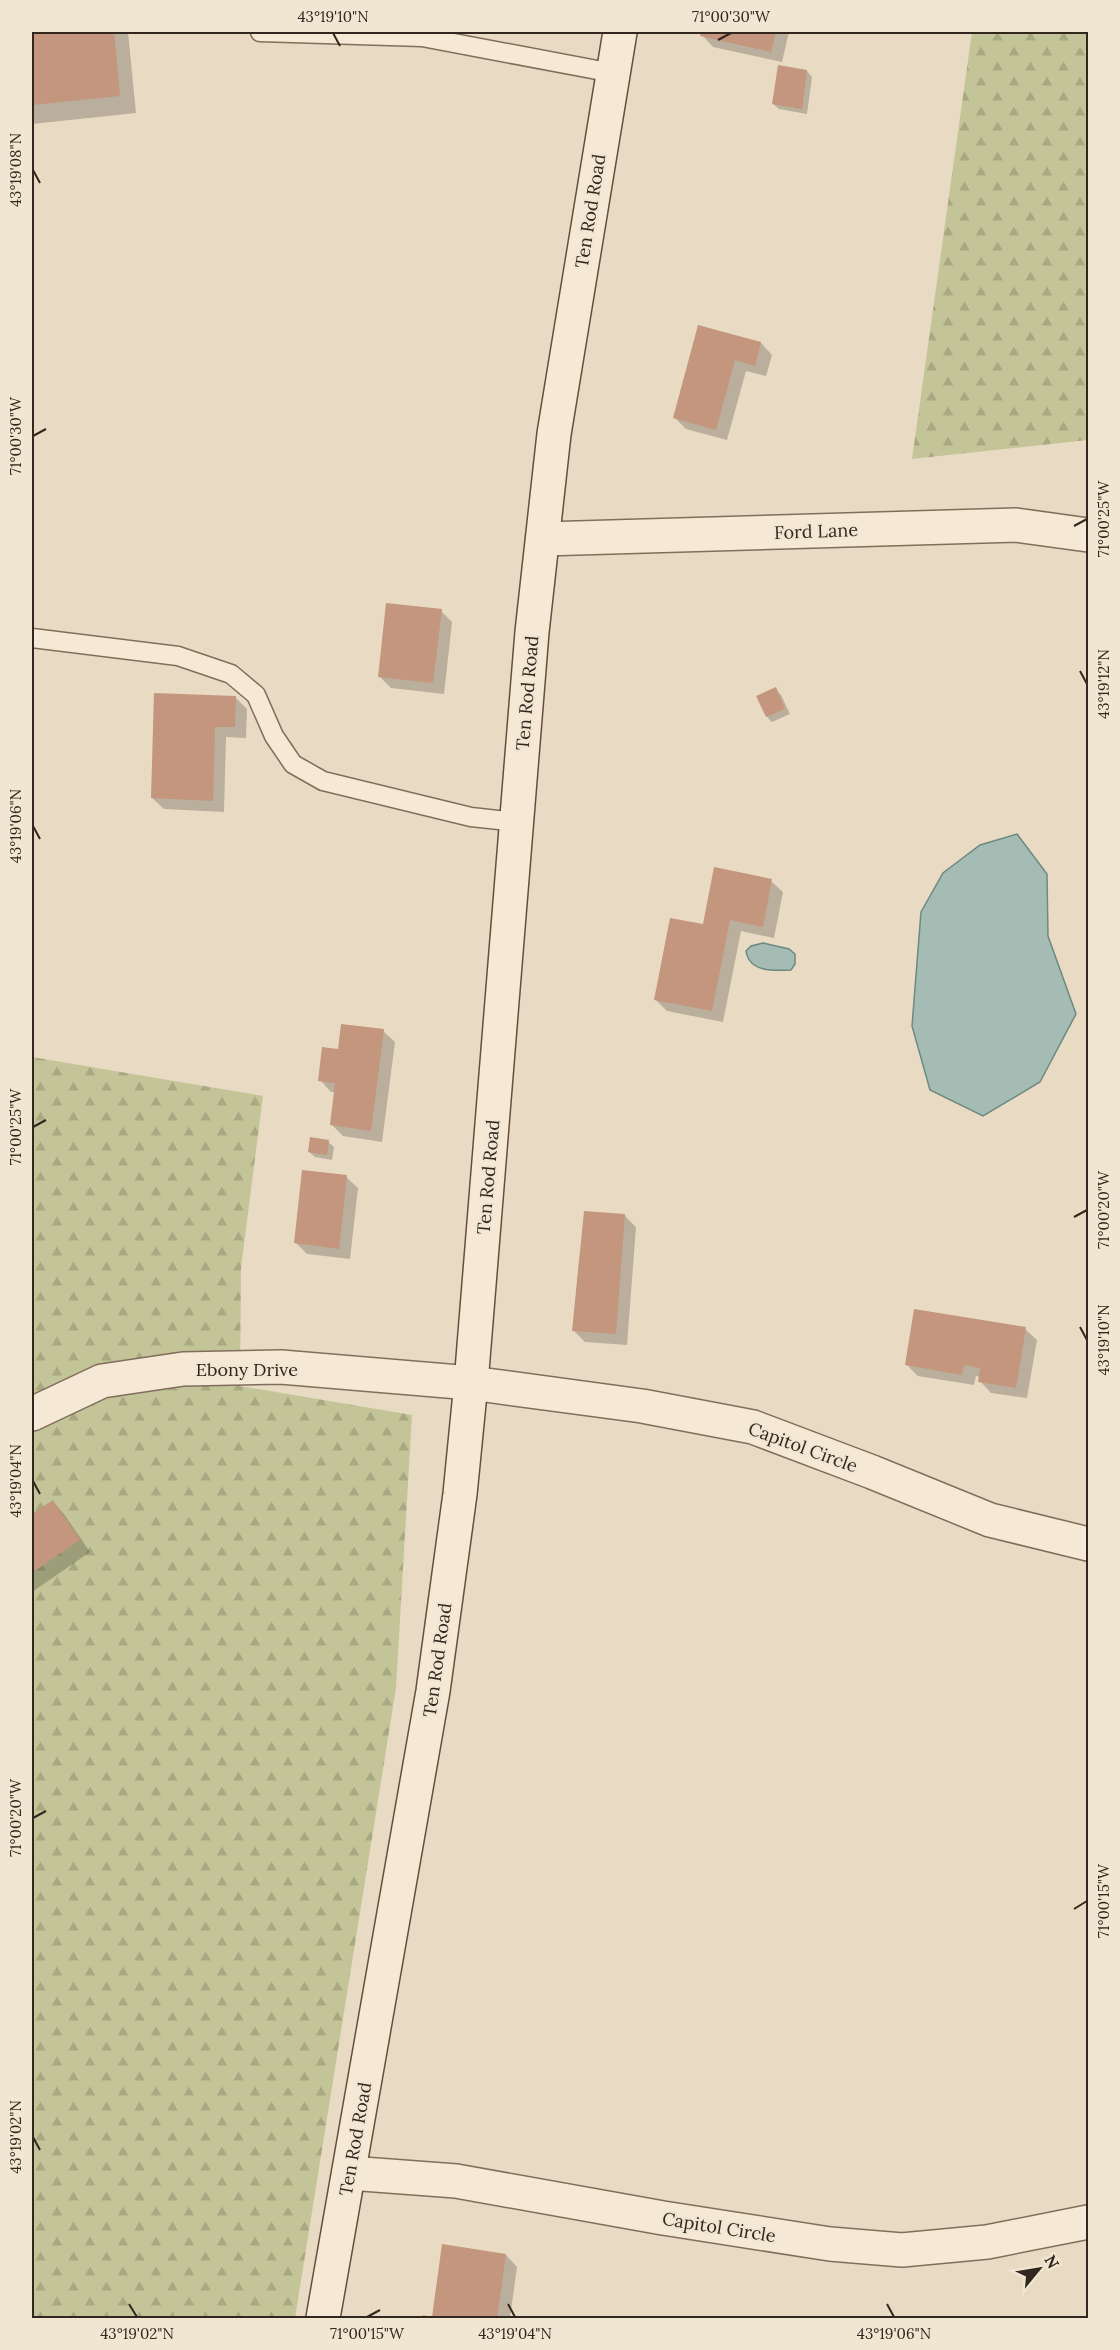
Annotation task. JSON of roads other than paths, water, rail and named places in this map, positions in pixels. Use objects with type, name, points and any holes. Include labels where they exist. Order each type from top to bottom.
[{"type":"street","name":"Ten Rod Road","points":[[323,2319],[433,1691],[460,1494],[532,632],[554,434],[620,32]]},
{"type":"street","name":"Ford Lane","points":[[543,539],[1016,525],[1089,535]]},
{"type":"street","name":"Ebony Drive","points":[[32,1414],[102,1381],[183,1369],[281,1367],[471,1383]]},
{"type":"street","name":"Capitol Circle","points":[[471,1383],[642,1406],[753,1427],[872,1472],[990,1521],[1089,1544]]},
{"type":"street","name":"Capitol Circle","points":[[349,2173],[456,2181],[663,2218],[830,2244],[902,2250],[987,2242],[1089,2222]]},
{"type":"lane","points":[[260,32],[422,37],[613,73]]},
{"type":"lane","points":[[32,638],[178,656],[231,674],[256,695],[274,736],[293,764],[323,781],[471,817],[517,822]]},
{"type":"water","points":[[1017,834],[1047,874],[1048,936],[1076,1014],[1040,1082],[983,1116],[930,1090],[912,1026],[921,912],[943,873],[980,845]]},
{"type":"water","points":[[763,943],[789,949],[795,954],[795,964],[791,970],[763,969],[752,963],[746,951],[751,946]]}]
